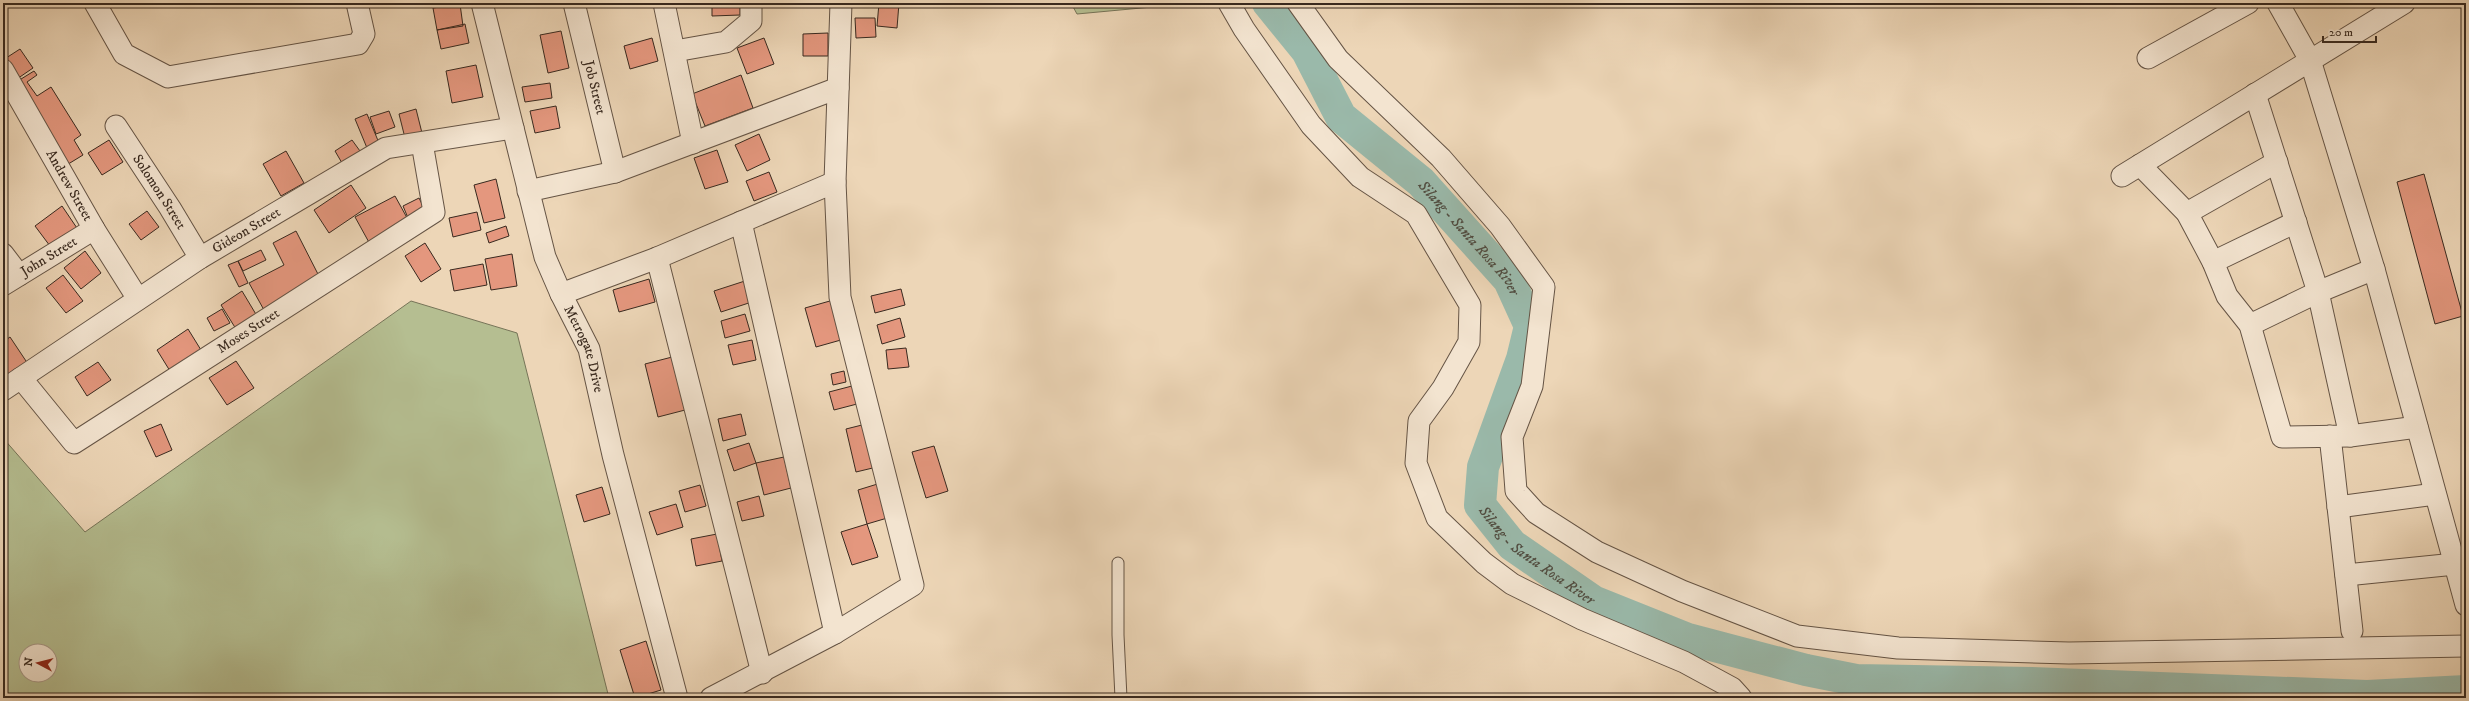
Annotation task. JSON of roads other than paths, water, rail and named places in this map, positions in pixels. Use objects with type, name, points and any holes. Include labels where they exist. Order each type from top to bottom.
[{"type":"street","points":[[95,3],[124,54],[168,77],[358,44],[364,34],[357,3]]},
{"type":"street","name":"Metrogate Drive","points":[[482,3],[545,257],[561,294],[589,349],[613,455],[677,698]]},
{"type":"street","name":"Job Street","points":[[574,3],[615,172]]},
{"type":"street","points":[[664,3],[693,143]]},
{"type":"street","points":[[675,51],[726,42],[751,21],[751,3]]},
{"type":"street","points":[[711,698],[762,673],[835,633],[913,585],[840,297],[835,182],[841,3]]},
{"type":"street","points":[[1229,3],[1244,29],[1311,124],[1360,177],[1416,214],[1470,305],[1469,342],[1443,388],[1419,421],[1416,463],[1437,518],[1484,563],[1512,584],[1582,619],[1684,662],[1732,688],[1741,698]]},
{"type":"street","points":[[1298,3],[1338,59],[1442,158],[1500,226],[1544,287],[1532,386],[1512,437],[1516,491],[1536,512],[1597,552],[1682,591],[1797,636],[1898,648],[2069,653],[2466,646]]},
{"type":"street","points":[[2148,58],[2248,3]]},
{"type":"street","points":[[2278,3],[2310,60],[2374,269],[2466,605]]},
{"type":"street","points":[[2122,176],[2310,60],[2391,6]]},
{"type":"street","name":"Andrew Street","points":[[3,70],[94,229],[138,299]]},
{"type":"street","points":[[528,191],[615,172],[838,88]]},
{"type":"street","points":[[2255,94],[2318,292],[2340,436],[2338,507],[2352,631]]},
{"type":"street","name":"Solomon Street","points":[[116,126],[170,208],[200,258]]},
{"type":"street","name":"Gideon Street","points":[[3,390],[200,258],[386,148],[513,128]]},
{"type":"street","name":"Moses Street","points":[[21,378],[74,443],[434,212],[422,143]]},
{"type":"street","points":[[2187,213],[2277,162]]},
{"type":"street","points":[[2140,165],[2187,213],[2213,262],[2227,296],[2250,325],[2282,437],[2340,436],[2417,427]]},
{"type":"street","points":[[561,294],[657,258],[835,182]]},
{"type":"street","points":[[741,222],[835,633]]},
{"type":"street","points":[[2213,262],[2296,222]]},
{"type":"street","name":"John Street","points":[[11,280],[94,229]]},
{"type":"street","points":[[3,254],[11,280]]},
{"type":"street","points":[[657,258],[762,673]]},
{"type":"street","points":[[2250,325],[2318,292],[2374,269]]},
{"type":"street","points":[[2338,507],[2435,494]]},
{"type":"street","points":[[2346,575],[2455,564]]},
{"type":"lane","points":[[1118,563],[1118,635],[1121,698]]},
{"type":"waterway","name":"Silang - Santa Rosa River","points":[[1268,3],[1307,51],[1341,117],[1421,182],[1509,280],[1530,326],[1522,359],[1483,467],[1480,505],[1512,545],[1593,601],[1688,639],[1806,670],[1856,680],[2032,683],[2367,696],[2466,691]]}]
